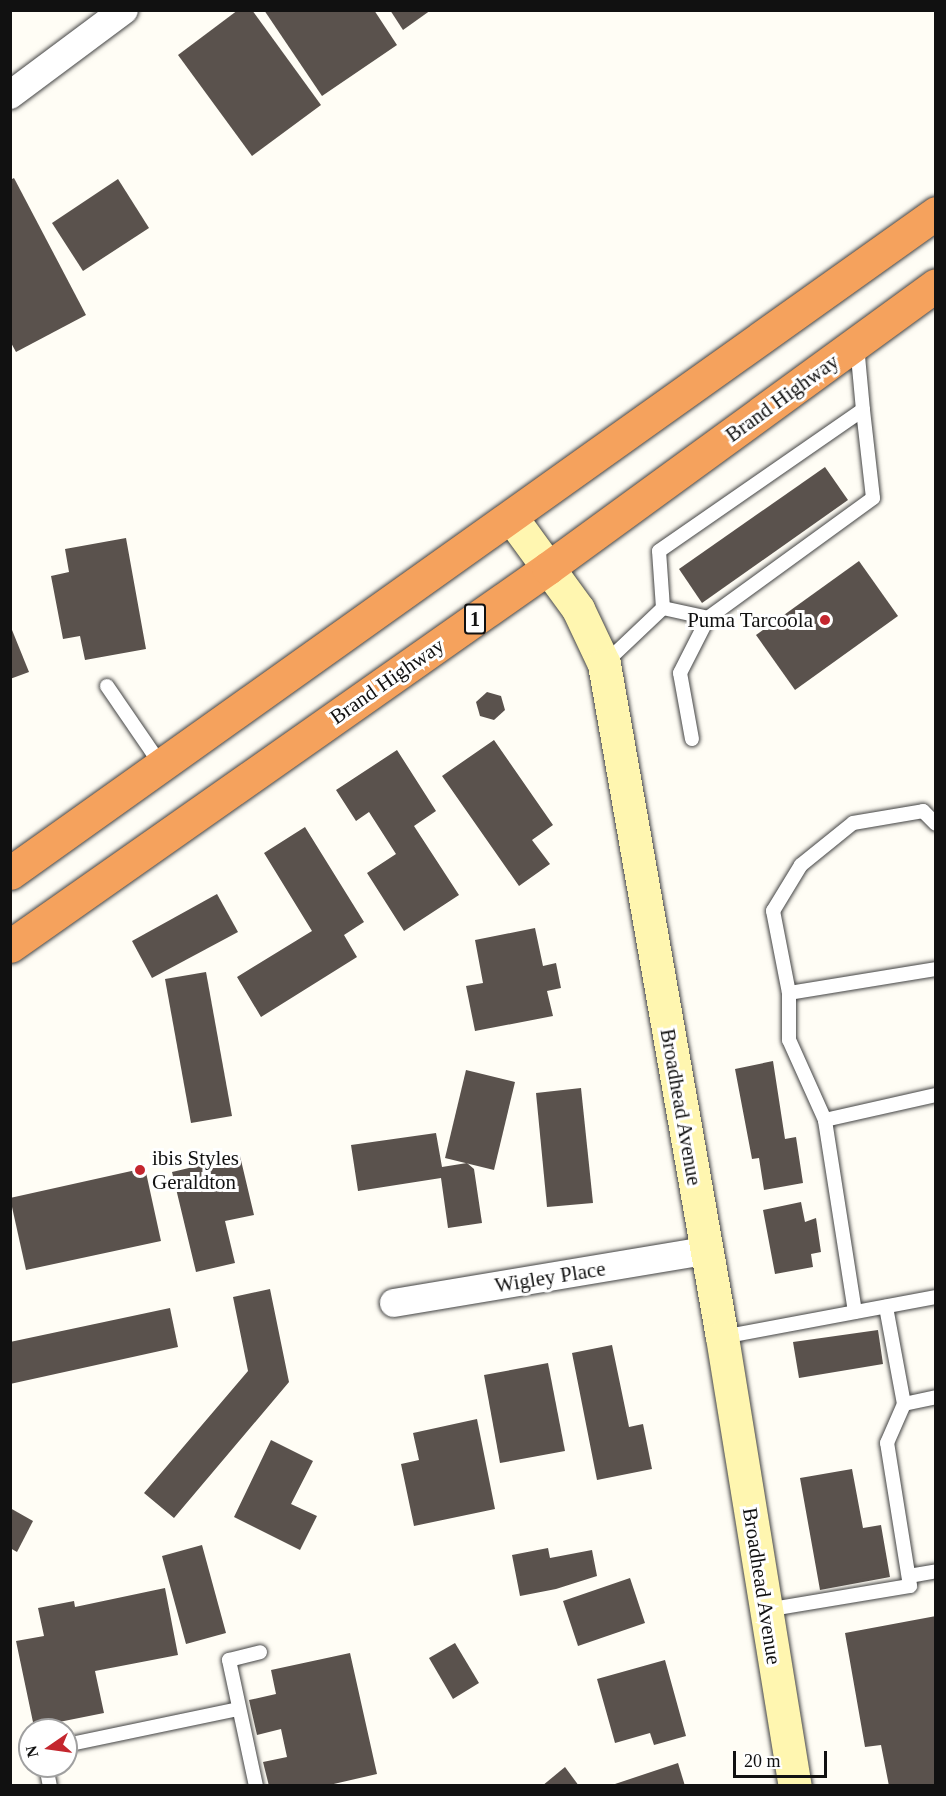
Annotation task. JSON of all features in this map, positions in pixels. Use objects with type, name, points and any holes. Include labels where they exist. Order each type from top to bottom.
[{"type":"highway","points":[[10,873],[162,767],[936,213]]},
{"type":"highway","name":"Brand Highway","points":[[10,946],[548,568],[936,285]]},
{"type":"street","points":[[10,95],[124,10]]},
{"type":"street","name":"Broadhead Avenue","points":[[511,518],[578,609],[604,664],[722,1337],[795,1785]]},
{"type":"street","name":"Wigley Place","points":[[394,1303],[706,1251]]},
{"type":"lane","points":[[692,739],[680,673],[708,618],[873,498],[857,343]]},
{"type":"lane","points":[[663,608],[658,551],[863,410]]},
{"type":"lane","points":[[663,608],[708,618]]},
{"type":"lane","points":[[604,664],[663,608]]},
{"type":"lane","points":[[107,686],[162,767]]},
{"type":"lane","points":[[855,1312],[825,1120],[789,1040],[789,993],[773,911],[801,865],[853,823],[923,811],[936,824]]},
{"type":"lane","points":[[789,993],[936,969]]},
{"type":"lane","points":[[825,1120],[936,1095]]},
{"type":"lane","points":[[722,1337],[936,1298]]},
{"type":"lane","points":[[766,1610],[910,1586],[887,1443],[904,1404],[886,1307]]},
{"type":"lane","points":[[904,1404],[936,1398]]},
{"type":"lane","points":[[909,1576],[936,1571]]},
{"type":"lane","points":[[256,1785],[229,1660],[261,1652]]},
{"type":"lane","points":[[78,1742],[238,1709]]},
{"type":"building","points":[[238,10],[252,10],[321,105],[252,156],[178,55]]},
{"type":"building","points":[[264,10],[374,10],[397,45],[322,96]]},
{"type":"building","points":[[390,10],[431,10],[403,30]]},
{"type":"building","points":[[14,178],[86,315],[16,352],[10,341],[10,180]]},
{"type":"building","points":[[118,179],[149,228],[83,271],[52,223]]},
{"type":"building","points":[[825,467],[848,500],[702,603],[679,569]]},
{"type":"building","points":[[126,538],[146,649],[85,660],[80,636],[63,639],[51,576],[69,572],[65,549]]},
{"type":"building","points":[[859,561],[898,616],[795,690],[756,635]]},
{"type":"building","points":[[10,625],[29,672],[10,679]]},
{"type":"building","points":[[487,692],[501,696],[505,710],[494,720],[480,716],[476,702]]},
{"type":"building","points":[[494,740],[553,825],[532,840],[550,864],[519,886],[442,776]]},
{"type":"building","points":[[397,750],[436,811],[414,826],[459,895],[404,931],[367,873],[396,854],[369,812],[356,821],[336,790]]},
{"type":"building","points":[[305,827],[364,922],[344,935],[357,957],[261,1017],[237,977],[312,931],[264,853]]},
{"type":"building","points":[[217,894],[238,932],[152,978],[132,941]]},
{"type":"building","points":[[535,928],[543,966],[556,963],[561,988],[547,991],[553,1016],[475,1031],[466,986],[483,983],[475,940]]},
{"type":"building","points":[[206,972],[232,1116],[191,1123],[165,979]]},
{"type":"building","points":[[773,1061],[785,1139],[796,1137],[803,1183],[764,1190],[759,1158],[752,1159],[735,1069]]},
{"type":"building","points":[[466,1070],[515,1082],[494,1170],[445,1158]]},
{"type":"building","points":[[581,1088],[593,1203],[547,1207],[536,1093]]},
{"type":"building","points":[[436,1133],[442,1167],[467,1163],[474,1169],[482,1223],[448,1228],[441,1178],[358,1191],[351,1145]]},
{"type":"building","points":[[240,1156],[254,1215],[225,1221],[235,1263],[196,1272],[172,1172]]},
{"type":"building","points":[[145,1168],[161,1241],[26,1270],[10,1198]]},
{"type":"building","points":[[801,1202],[805,1222],[816,1218],[821,1252],[811,1254],[813,1267],[775,1274],[763,1210]]},
{"type":"building","points":[[270,1289],[289,1382],[174,1518],[144,1493],[248,1371],[233,1297]]},
{"type":"building","points":[[170,1308],[178,1347],[10,1384],[10,1342]]},
{"type":"building","points":[[878,1330],[883,1364],[799,1378],[793,1342]]},
{"type":"building","points":[[612,1345],[629,1427],[643,1424],[652,1469],[597,1480],[572,1353]]},
{"type":"building","points":[[548,1363],[565,1451],[500,1463],[484,1375]]},
{"type":"building","points":[[477,1419],[495,1509],[414,1526],[401,1464],[419,1460],[413,1433]]},
{"type":"building","points":[[271,1440],[313,1461],[291,1504],[317,1516],[300,1550],[234,1517]]},
{"type":"building","points":[[852,1469],[863,1528],[881,1525],[890,1577],[820,1590],[800,1478]]},
{"type":"building","points":[[10,1508],[33,1521],[17,1552],[10,1548]]},
{"type":"building","points":[[202,1545],[226,1633],[186,1644],[162,1556]]},
{"type":"building","points":[[548,1548],[550,1558],[592,1550],[597,1576],[556,1589],[520,1596],[512,1555]]},
{"type":"building","points":[[630,1578],[645,1623],[578,1646],[563,1601]]},
{"type":"building","points":[[165,1588],[178,1655],[95,1671],[104,1713],[78,1718],[32,1718],[16,1641],[44,1636],[38,1608],[74,1601],[75,1607]]},
{"type":"building","points":[[936,1616],[936,1786],[889,1786],[881,1745],[865,1747],[845,1633]]},
{"type":"building","points":[[455,1643],[479,1683],[453,1699],[429,1658]]},
{"type":"building","points":[[350,1653],[377,1774],[325,1786],[269,1786],[263,1762],[287,1757],[281,1729],[257,1735],[249,1700],[276,1694],[271,1670]]},
{"type":"building","points":[[665,1660],[686,1736],[654,1745],[650,1733],[615,1743],[597,1679]]},
{"type":"building","points":[[678,1763],[685,1786],[612,1786],[612,1785]]},
{"type":"building","points":[[565,1767],[579,1786],[542,1786]]},
{"type":"place","name":"Puma Tarcoola","points":[[825,620]]},
{"type":"place","name":"ibis Styles Geraldton","points":[[140,1170]]}]
